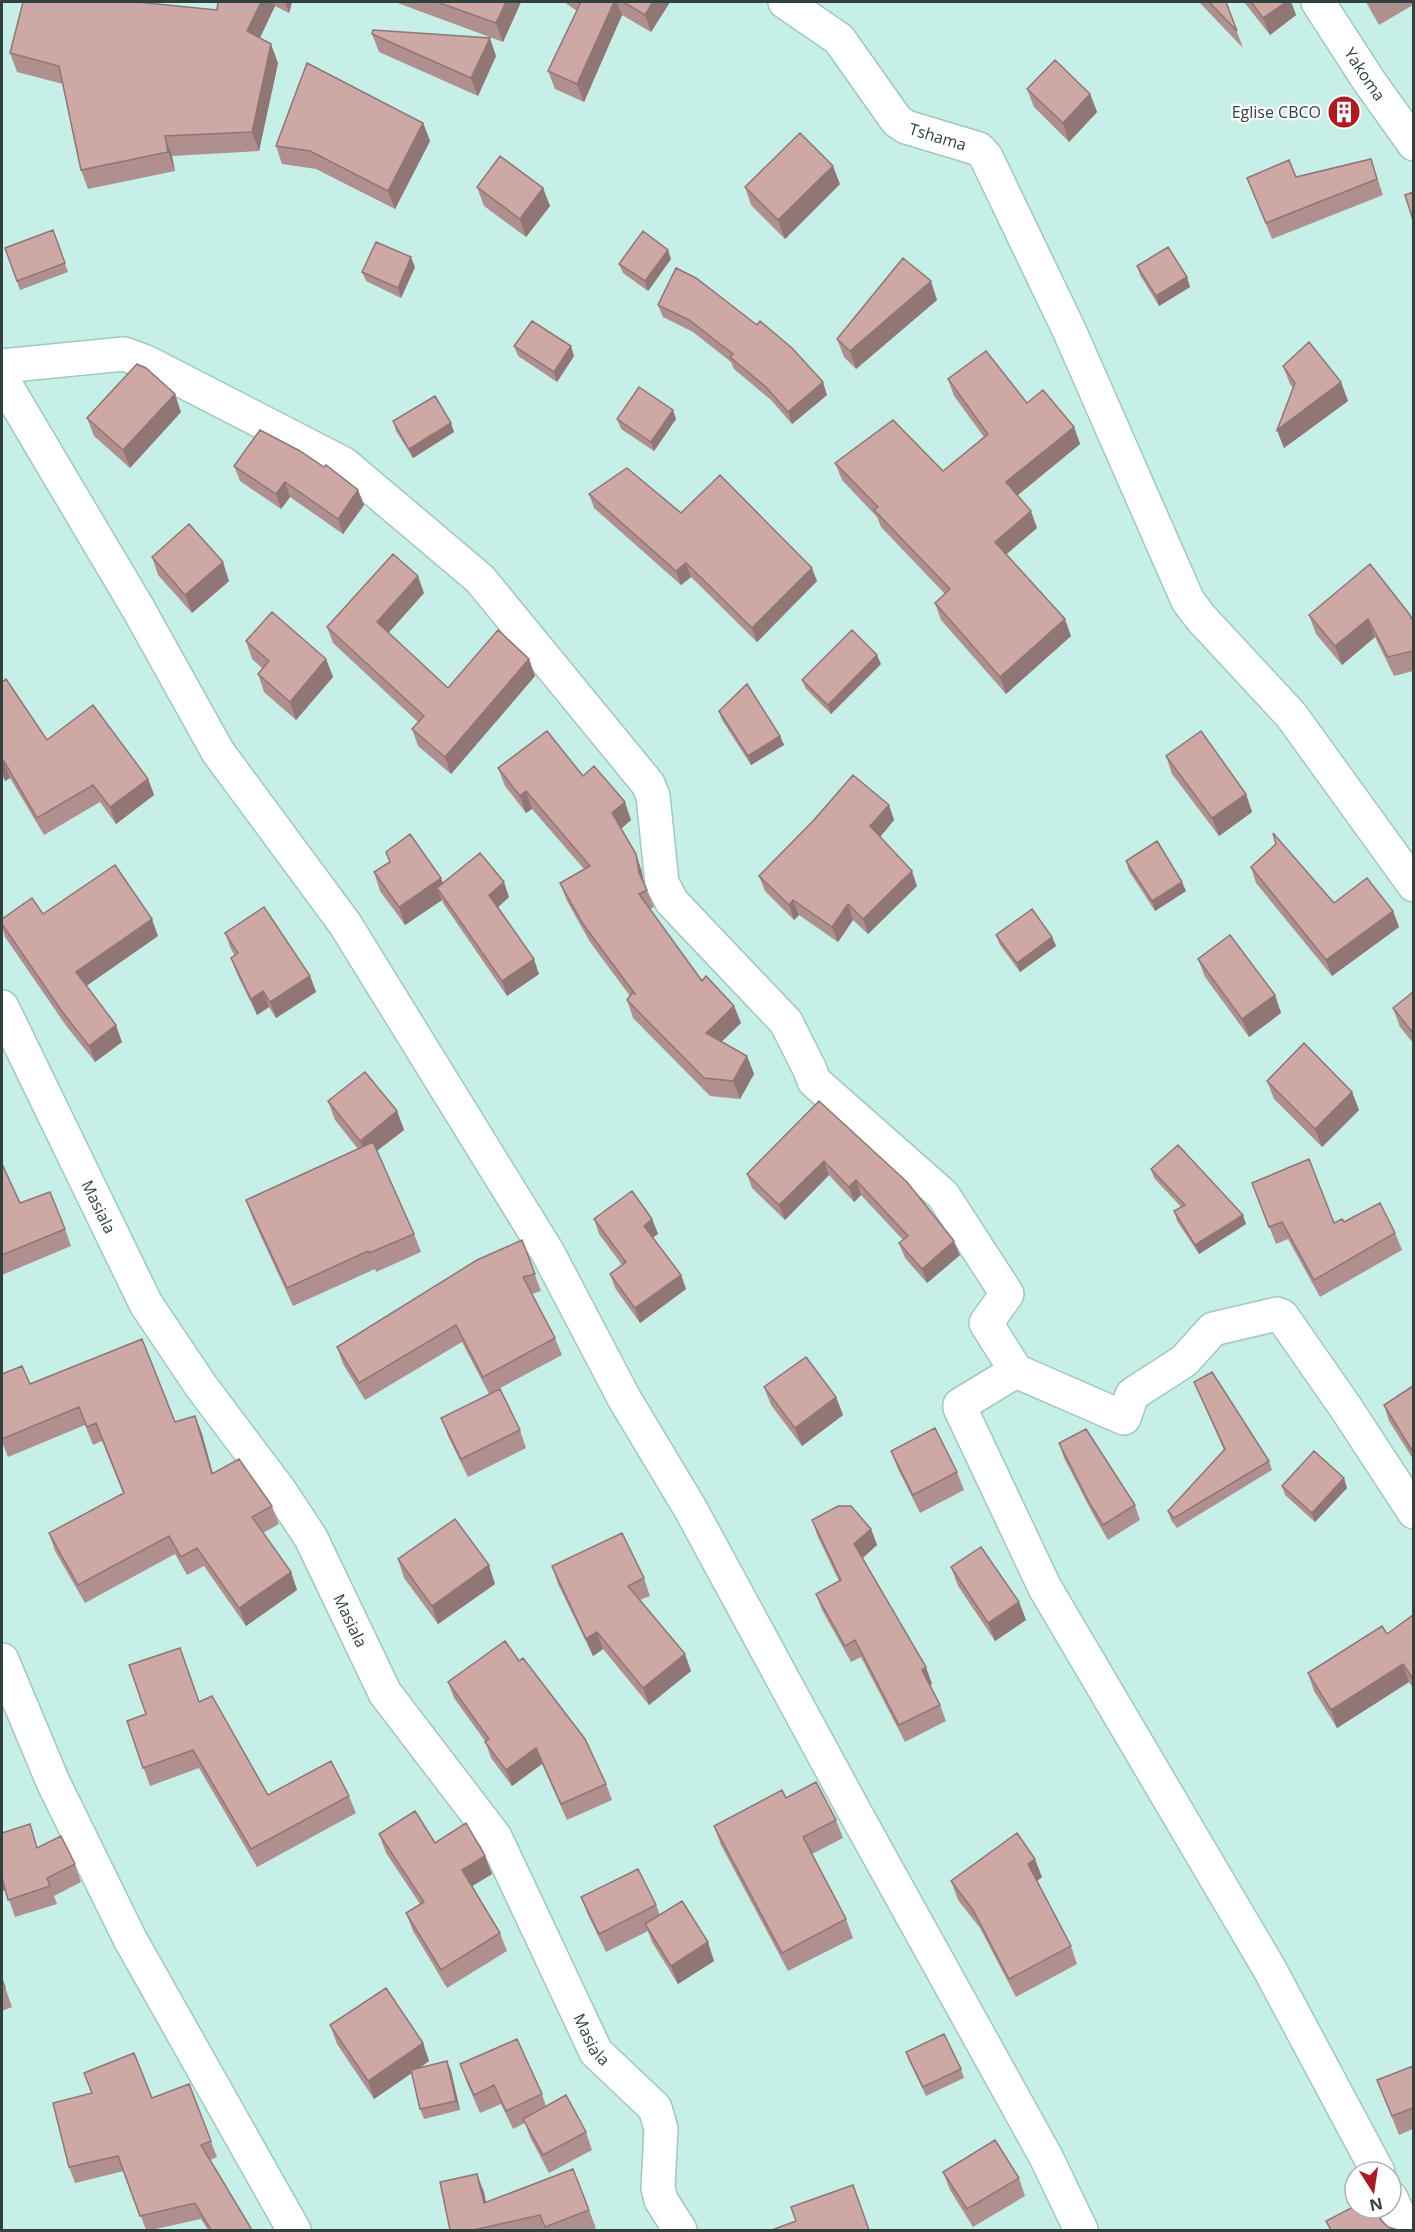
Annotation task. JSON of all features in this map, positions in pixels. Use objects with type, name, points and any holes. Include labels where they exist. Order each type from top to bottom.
[{"type":"street","name":"Tshama","points":[[785,2],[839,39],[897,121],[906,127],[979,149],[986,156],[1068,330],[1193,609],[1291,715],[1413,885]]},
{"type":"street","name":"Yakoma","points":[[1318,2],[1413,144]]},
{"type":"street","points":[[2,366],[124,354],[140,360],[344,464],[480,579],[648,784],[653,796],[662,883],[672,902],[786,1022],[814,1081],[943,1196],[1007,1294],[986,1323],[1016,1371],[1124,1418],[1132,1395],[1184,1361],[1213,1329],[1277,1314],[1282,1316],[1346,1408],[1413,1512]]},
{"type":"street","points":[[2,379],[140,610],[218,752],[345,924],[548,1253],[624,1398],[690,1508],[1046,2157],[1081,2230]]},
{"type":"street","name":"Masiala","points":[[2,1007],[146,1304],[201,1386],[280,1491],[311,1538],[385,1693],[495,1837],[596,2052],[655,2108],[661,2128],[658,2188],[661,2200],[680,2230]]},
{"type":"street","points":[[1016,1371],[960,1405],[960,1408],[1046,1588],[1269,1968],[1372,2160]]},
{"type":"street","points":[[2,1660],[53,1782],[130,1939],[294,2230]]},
{"type":"building","points":[[23,2],[137,2],[217,10],[218,2],[261,2],[247,31],[271,44],[252,132],[165,136],[168,152],[81,170],[59,66],[10,53]]},
{"type":"building","points":[[437,2],[506,2],[496,23]]},
{"type":"building","points":[[581,2],[614,2],[577,84],[548,71]]},
{"type":"building","points":[[623,2],[653,2],[645,15]]},
{"type":"building","points":[[1209,2],[1226,2],[1237,31]]},
{"type":"building","points":[[1251,2],[1286,2],[1263,18]]},
{"type":"building","points":[[373,30],[490,38],[471,78],[372,34]]},
{"type":"building","points":[[1055,60],[1090,94],[1063,123],[1027,89]]},
{"type":"building","points":[[307,63],[423,123],[388,191],[310,151],[276,146]]},
{"type":"building","points":[[800,133],[833,166],[778,220],[745,187]]},
{"type":"building","points":[[500,156],[543,188],[520,219],[477,187]]},
{"type":"building","points":[[1371,159],[1377,179],[1266,223],[1247,178],[1289,160],[1296,177]]},
{"type":"building","points":[[1413,192],[1413,220],[1405,195]]},
{"type":"building","points":[[53,230],[65,263],[17,281],[5,248]]},
{"type":"building","points":[[643,231],[668,250],[645,281],[619,264]]},
{"type":"building","points":[[376,242],[411,257],[398,288],[362,272]]},
{"type":"building","points":[[1168,247],[1187,277],[1156,296],[1137,266]]},
{"type":"building","points":[[903,258],[931,281],[850,351],[837,339]]},
{"type":"building","points":[[676,268],[696,278],[757,325],[760,321],[792,348],[823,382],[788,412],[767,388],[730,357],[733,354],[689,320],[658,305]]},
{"type":"building","points":[[532,321],[571,346],[554,372],[514,346]]},
{"type":"building","points":[[1309,342],[1341,382],[1277,430],[1295,383],[1283,366]]},
{"type":"building","points":[[986,351],[1027,403],[1043,390],[1074,427],[1006,482],[1031,511],[995,542],[1065,619],[1000,677],[935,603],[950,589],[874,510],[878,507],[835,463],[893,420],[943,471],[988,434],[948,379]]},
{"type":"building","points":[[137,364],[146,368],[175,394],[123,450],[87,418]]},
{"type":"building","points":[[639,387],[673,410],[651,442],[617,419]]},
{"type":"building","points":[[435,396],[451,423],[409,449],[393,421]]},
{"type":"building","points":[[260,430],[300,451],[324,467],[326,465],[358,490],[338,519],[285,482],[276,494],[234,466]]},
{"type":"building","points":[[627,468],[681,513],[720,475],[812,568],[752,628],[686,563],[676,571],[589,494]]},
{"type":"building","points":[[189,524],[223,562],[185,595],[152,557]]},
{"type":"building","points":[[393,554],[418,576],[377,622],[448,688],[498,630],[529,659],[445,757],[412,729],[424,716],[327,627]]},
{"type":"building","points":[[1370,564],[1413,621],[1413,651],[1388,657],[1368,619],[1335,646],[1309,615]]},
{"type":"building","points":[[272,612],[326,659],[290,702],[258,674],[269,661],[246,641]]},
{"type":"building","points":[[852,630],[877,655],[828,705],[802,680]]},
{"type":"building","points":[[6,679],[47,740],[93,705],[148,779],[110,807],[93,785],[37,818],[4,761],[2,762],[2,682]]},
{"type":"building","points":[[747,684],[780,736],[748,756],[719,711]]},
{"type":"building","points":[[547,731],[583,776],[594,766],[625,802],[612,813],[636,854],[639,873],[647,890],[639,894],[702,981],[706,976],[734,1006],[706,1033],[747,1056],[733,1081],[704,1078],[627,1000],[632,993],[635,994],[583,924],[560,883],[590,866],[526,791],[520,796],[498,768]]},
{"type":"building","points":[[1201,731],[1246,794],[1212,818],[1166,756]]},
{"type":"building","points":[[853,775],[889,805],[870,826],[912,871],[863,919],[848,904],[832,927],[793,900],[789,905],[759,876],[813,821]]},
{"type":"building","points":[[1273,833],[1334,903],[1367,878],[1393,911],[1326,960],[1251,867],[1276,844]]},
{"type":"building","points":[[410,834],[441,878],[399,907],[374,872],[390,862],[386,852]]},
{"type":"building","points":[[1157,841],[1182,882],[1152,901],[1126,861]]},
{"type":"building","points":[[480,853],[504,882],[489,895],[534,959],[502,981],[437,888]]},
{"type":"building","points":[[115,865],[152,919],[76,972],[116,1025],[89,1046],[61,1010],[2,924],[2,919],[32,898],[43,914]]},
{"type":"building","points":[[264,907],[310,976],[270,1002],[263,991],[251,999],[231,958],[238,953],[225,933]]},
{"type":"building","points":[[1032,909],[1052,937],[1017,963],[996,935]]},
{"type":"building","points":[[1230,935],[1275,995],[1242,1019],[1198,959]]},
{"type":"building","points":[[1413,992],[1413,1033],[1393,1008]]},
{"type":"building","points":[[1304,1043],[1352,1092],[1315,1129],[1267,1081]]},
{"type":"building","points":[[365,1072],[397,1111],[360,1141],[328,1101]]},
{"type":"building","points":[[819,1101],[907,1182],[954,1241],[922,1269],[899,1243],[908,1236],[856,1180],[849,1187],[824,1161],[779,1205],[747,1174]]},
{"type":"building","points":[[373,1142],[414,1234],[369,1253],[368,1251],[287,1288],[246,1200]]},
{"type":"building","points":[[1178,1145],[1243,1215],[1195,1245],[1174,1211],[1185,1205],[1151,1169]]},
{"type":"building","points":[[1309,1159],[1334,1223],[1342,1219],[1344,1222],[1380,1203],[1395,1233],[1314,1280],[1282,1222],[1269,1227],[1252,1183]]},
{"type":"building","points":[[2,1164],[20,1203],[50,1192],[65,1229],[2,1255]]},
{"type":"building","points":[[632,1191],[652,1219],[644,1226],[681,1275],[635,1308],[610,1274],[626,1262],[594,1219]]},
{"type":"building","points":[[522,1240],[535,1274],[523,1277],[555,1338],[483,1377],[456,1325],[359,1383],[337,1347],[477,1260]]},
{"type":"building","points":[[142,1339],[175,1422],[195,1416],[212,1474],[239,1459],[272,1506],[252,1517],[291,1572],[239,1608],[197,1548],[181,1557],[169,1536],[78,1585],[49,1533],[124,1493],[96,1423],[87,1427],[79,1407],[2,1439],[2,1374],[22,1366],[30,1384]]},
{"type":"building","points":[[806,1357],[836,1397],[795,1428],[764,1387]]},
{"type":"building","points":[[1212,1372],[1269,1461],[1174,1518],[1168,1511],[1225,1449],[1194,1382]]},
{"type":"building","points":[[1413,1386],[1413,1452],[1384,1405]]},
{"type":"building","points":[[500,1389],[520,1430],[461,1459],[441,1418]]},
{"type":"building","points":[[935,1428],[957,1472],[913,1495],[891,1451]]},
{"type":"building","points":[[1086,1429],[1135,1505],[1103,1525],[1059,1443]]},
{"type":"building","points":[[1314,1451],[1344,1478],[1312,1513],[1282,1486]]},
{"type":"building","points":[[838,1506],[851,1506],[871,1529],[854,1544],[926,1667],[922,1670],[940,1705],[899,1725],[855,1640],[845,1646],[816,1594],[841,1580],[812,1520]]},
{"type":"building","points":[[455,1519],[489,1565],[432,1606],[398,1559]]},
{"type":"building","points":[[622,1533],[644,1578],[628,1586],[685,1654],[643,1688],[597,1632],[586,1639],[552,1566]]},
{"type":"building","points":[[981,1547],[1019,1602],[988,1623],[951,1567]]},
{"type":"building","points":[[1413,1615],[1413,1679],[1403,1664],[1331,1710],[1308,1673],[1382,1626],[1387,1634]]},
{"type":"building","points":[[505,1641],[519,1661],[523,1658],[585,1739],[606,1784],[561,1804],[536,1748],[506,1770],[485,1742],[489,1739],[448,1682]]},
{"type":"building","points":[[180,1648],[199,1702],[212,1696],[268,1795],[331,1761],[349,1796],[251,1849],[193,1750],[143,1768],[127,1721],[146,1714],[129,1665]]},
{"type":"building","points":[[816,1782],[836,1820],[803,1837],[846,1919],[782,1953],[714,1826],[782,1790],[786,1798]]},
{"type":"building","points":[[415,1811],[435,1843],[466,1823],[485,1856],[462,1870],[500,1933],[441,1970],[406,1913],[424,1902],[379,1834]]},
{"type":"building","points":[[30,1824],[37,1848],[61,1836],[75,1864],[47,1878],[50,1886],[8,1900],[2,1878],[2,1833]]},
{"type":"building","points":[[1017,1833],[1035,1859],[1028,1864],[1071,1946],[1009,1979],[973,1910],[951,1881]]},
{"type":"building","points":[[638,1869],[656,1905],[599,1934],[581,1897]]},
{"type":"building","points":[[682,1901],[708,1942],[671,1966],[645,1924]]},
{"type":"building","points":[[386,1988],[423,2043],[368,2081],[330,2025]]},
{"type":"building","points":[[944,2034],[961,2069],[923,2087],[906,2052]]},
{"type":"building","points":[[517,2039],[542,2094],[506,2111],[494,2085],[474,2095],[460,2064]]},
{"type":"building","points":[[134,2053],[152,2098],[189,2084],[211,2141],[201,2145],[252,2230],[211,2230],[195,2203],[140,2216],[118,2156],[69,2167],[53,2103],[92,2093],[84,2073]]},
{"type":"building","points":[[447,2061],[456,2101],[420,2109],[411,2070]]},
{"type":"building","points":[[1413,2066],[1413,2108],[1392,2116],[1377,2080]]},
{"type":"building","points":[[566,2095],[586,2132],[543,2155],[523,2119]]},
{"type":"building","points":[[995,2140],[1019,2178],[967,2209],[943,2172]]},
{"type":"building","points":[[573,2169],[589,2210],[545,2227],[540,2215],[474,2230],[450,2230],[440,2182],[477,2174],[484,2203]]},
{"type":"building","points":[[853,2185],[869,2230],[772,2230],[796,2221],[791,2207]]},
{"type":"building","points":[[1343,2212],[1343,2220],[1381,2220],[1388,2227],[1398,2230],[1331,2230],[1326,2221]]},
{"type":"place","name":"Eglise CBCO","points":[[1344,112]]}]
